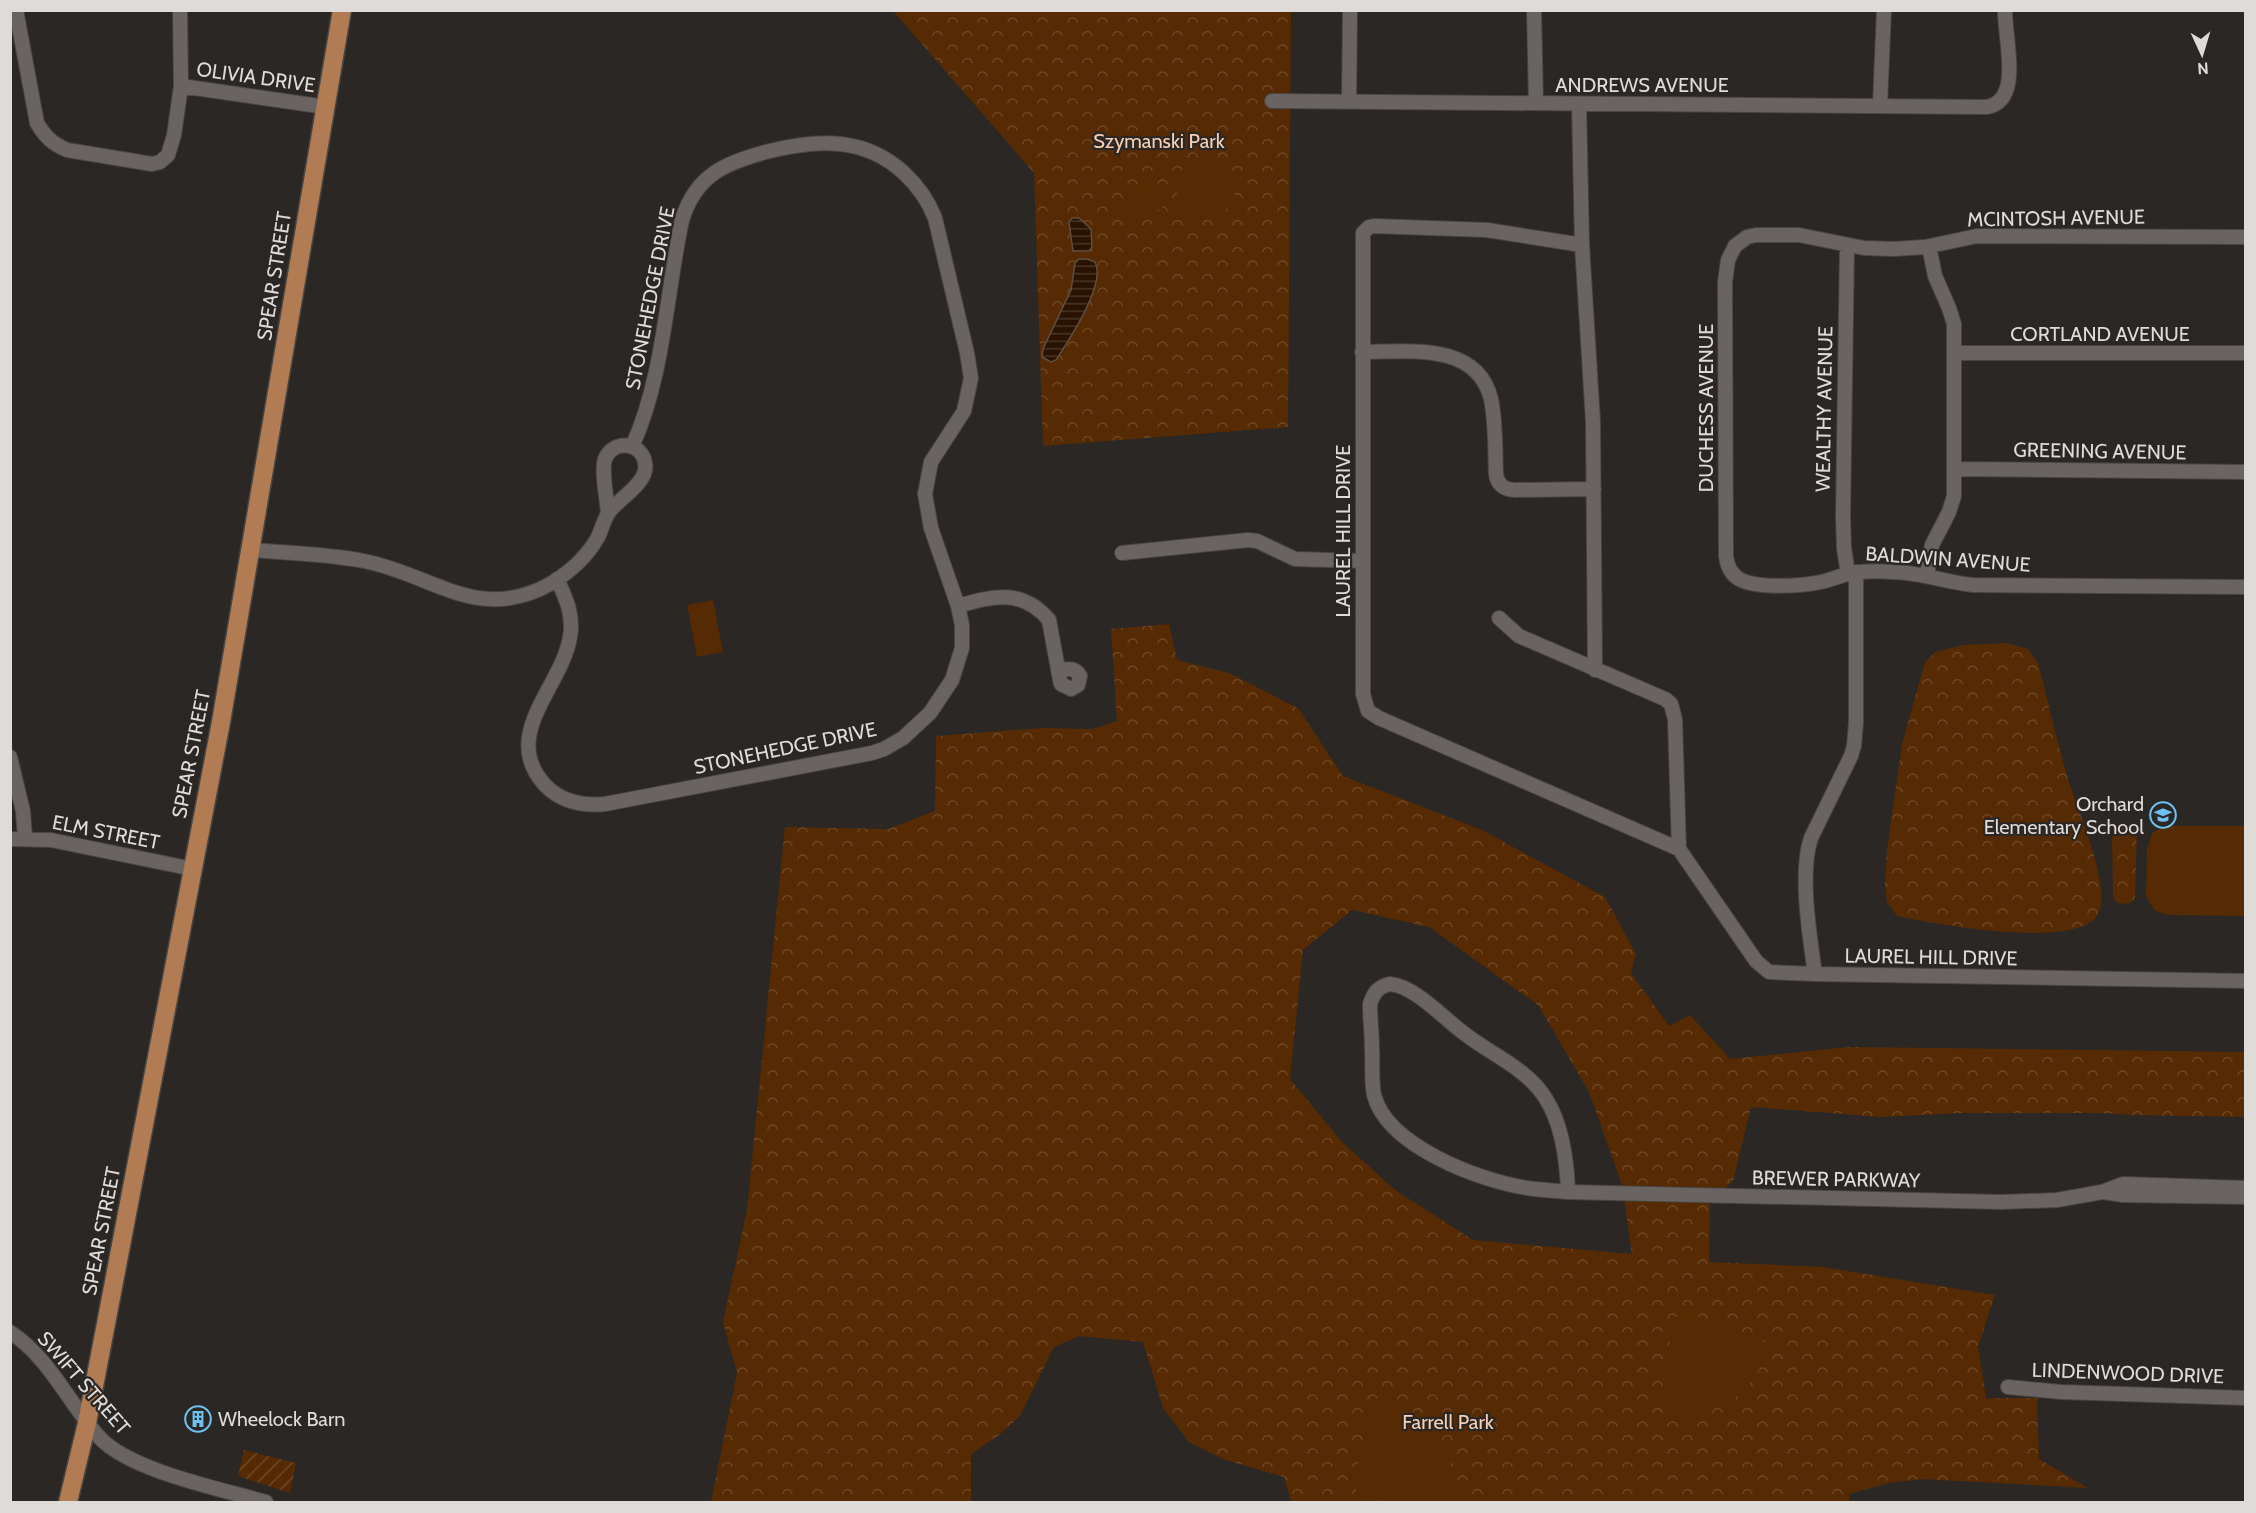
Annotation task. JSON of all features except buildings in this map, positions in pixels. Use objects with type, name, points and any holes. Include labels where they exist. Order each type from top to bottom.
[{"type":"main road","name":"SPEAR STREET","points":[[68,1503],[87,1423],[193,869],[251,550],[342,10]]},
{"type":"street","points":[[16,10],[37,123],[44,135],[54,145],[67,150],[143,164],[160,162],[168,155],[174,135],[181,86],[180,10]]},
{"type":"street","points":[[1349,102],[1350,10]]},
{"type":"street","points":[[1534,10],[1536,103]]},
{"type":"street","points":[[1880,105],[1884,10]]},
{"type":"street","name":"ANDREWS AVENUE","points":[[1272,101],[1986,107],[1994,106],[2001,101],[2009,83],[2005,10]]},
{"type":"street","name":"OLIVIA DRIVE","points":[[181,86],[326,107]]},
{"type":"street","points":[[1579,104],[1582,245],[1593,403],[1595,670]]},
{"type":"street","name":"STONEHEDGE DRIVE","points":[[557,579],[568,604],[571,633],[566,650],[532,722],[528,742],[537,774],[549,789],[566,800],[591,805],[605,804],[862,756],[884,749],[903,738],[925,718],[952,680],[962,648],[962,625],[958,606],[932,534],[925,494],[932,462],[964,411],[970,388],[970,366],[940,234],[931,206],[910,179],[878,154],[842,143],[800,144],[724,165],[701,184],[688,204],[682,220],[653,390],[645,419],[632,447]]},
{"type":"street","name":"LAUREL HILL DRIVE","points":[[1582,245],[1487,230],[1369,227],[1365,229],[1362,239],[1363,694],[1365,704],[1371,714],[1679,849],[1764,969],[1775,973],[2246,981]]},
{"type":"street","name":"MCINTOSH AVENUE","points":[[1732,250],[1738,242],[1756,235],[1810,236],[1847,245],[1894,249],[1929,246],[1977,236],[2246,237]]},
{"type":"street","name":"WEALTHY AVENUE","points":[[1815,974],[1808,921],[1807,853],[1811,838],[1854,746],[1856,723],[1852,573],[1844,548],[1843,517],[1847,245]]},
{"type":"street","points":[[1927,575],[1932,545],[1952,504],[1955,469],[1955,353],[1952,315],[1935,276],[1929,246]]},
{"type":"street","name":"DUCHESS AVENUE","points":[[1728,567],[1725,534],[1725,282],[1726,266],[1732,250]]},
{"type":"street","points":[[1362,352],[1438,353],[1458,359],[1474,370],[1484,382],[1491,400],[1496,474],[1503,487],[1515,490],[1594,489]]},
{"type":"street","name":"CORTLAND AVENUE","points":[[1955,353],[2246,353]]},
{"type":"street","points":[[251,550],[366,561],[390,568],[454,594],[479,598],[519,596],[538,590],[557,579],[588,553],[608,513],[641,479],[645,471],[644,459],[640,451],[632,447],[619,446],[611,450],[606,457],[604,466],[608,513]]},
{"type":"street","name":"GREENING AVENUE","points":[[1955,469],[2246,472]]},
{"type":"street","points":[[1122,552],[1248,540],[1295,559],[1363,561]]},
{"type":"street","name":"BALDWIN AVENUE","points":[[1728,567],[1733,574],[1745,581],[1782,585],[1823,582],[1852,573],[1895,572],[1927,575],[1974,585],[2246,587]]},
{"type":"street","points":[[958,606],[1000,596],[1012,597],[1025,602],[1049,620],[1058,670]]},
{"type":"street","points":[[1499,618],[1519,636],[1665,699],[1671,704],[1675,719],[1679,849]]},
{"type":"street","points":[[10,757],[23,811],[18,838]]},
{"type":"street","name":"ELM STREET","points":[[18,838],[51,840],[193,869]]},
{"type":"street","name":"BREWER PARKWAY","points":[[1568,1192],[1567,1165],[1556,1120],[1547,1100],[1534,1083],[1466,1035],[1415,994],[1399,984],[1381,986],[1374,993],[1370,1004],[1374,1096],[1384,1117],[1397,1132],[1444,1162],[1502,1183],[1568,1192],[2001,1202],[2057,1200],[2102,1192],[2123,1184],[2246,1188]]},
{"type":"street","name":"BREWER PARKWAY","points":[[2102,1192],[2123,1195],[2246,1197]]},
{"type":"street","name":"SWIFT STREET","points":[[10,1332],[39,1358],[87,1423],[115,1450],[132,1460],[173,1475],[266,1503]]},
{"type":"street","name":"LINDENWOOD DRIVE","points":[[2008,1387],[2061,1392],[2246,1398]]},
{"type":"green space","name":"Szymanski Park","points":[[893,11],[1291,11],[1288,427],[1043,446],[1034,173]]},
{"type":"green space","points":[[1217,155],[1238,203],[1191,224],[1169,176]]},
{"type":"green space","points":[[1153,185],[1162,208],[1128,222],[1118,200]]},
{"type":"green space","points":[[713,600],[723,652],[697,657],[687,605]]},
{"type":"green space","name":"Farrell Park","points":[[1169,624],[1177,660],[1229,673],[1298,708],[1343,776],[1482,830],[1605,897],[1636,954],[1631,973],[1669,1026],[1690,1015],[1730,1059],[1849,1047],[2245,1052],[2245,1117],[2101,1113],[1963,1113],[1881,1117],[1751,1107],[1733,1181],[1710,1201],[1709,1262],[1823,1267],[1995,1295],[1978,1347],[1986,1398],[2037,1398],[2039,1459],[2088,1488],[1921,1479],[1889,1483],[1849,1494],[1849,1502],[1291,1502],[1284,1477],[1223,1459],[1189,1442],[1163,1408],[1143,1342],[1079,1336],[1054,1347],[1020,1416],[999,1435],[971,1454],[971,1502],[711,1502],[737,1373],[723,1322],[747,1210],[785,827],[888,829],[935,811],[936,736],[1042,728],[1092,729],[1117,721],[1111,629]],"holes":[[[1352,910],[1429,927],[1538,1005],[1589,1092],[1622,1185],[1632,1254],[1473,1240],[1395,1190],[1342,1142],[1290,1079],[1303,950]]]},
{"type":"green space","points":[[2006,643],[2028,649],[2038,663],[2069,782],[2097,869],[2101,886],[2101,905],[2098,913],[2096,917],[2082,926],[2060,931],[2032,933],[2001,932],[1897,916],[1887,902],[1885,885],[1887,850],[1902,744],[1925,662],[1935,652],[1964,645]]},
{"type":"green space","points":[[2164,826],[2245,826],[2245,916],[2167,915],[2154,910],[2146,896],[2147,850],[2152,833]]},
{"type":"green space","points":[[2117,828],[2137,828],[2135,897],[2129,903],[2118,903],[2113,898],[2112,833]]},
{"type":"green space","points":[[1681,1315],[1702,1317],[1770,1344],[1754,1378],[1730,1400],[1700,1412],[1663,1413],[1672,1319]]},
{"type":"green space","points":[[1377,1398],[1396,1403],[1412,1411],[1426,1421],[1437,1434],[1451,1465],[1453,1502],[1398,1502],[1359,1494],[1354,1486],[1370,1409]]},
{"type":"green space","points":[[244,1450],[296,1463],[290,1493],[238,1476]]},
{"type":"shaded area","points":[[1072,218],[1079,218],[1091,229],[1092,247],[1089,251],[1073,251],[1069,222]]},
{"type":"shaded area","points":[[1079,259],[1095,262],[1096,284],[1077,326],[1056,360],[1051,362],[1042,357],[1043,349],[1071,290],[1075,263]]},
{"type":"place","name":"Orchard Elementary School","points":[[2163,815]]},
{"type":"place","name":"Wheelock Barn","points":[[198,1419]]}]
